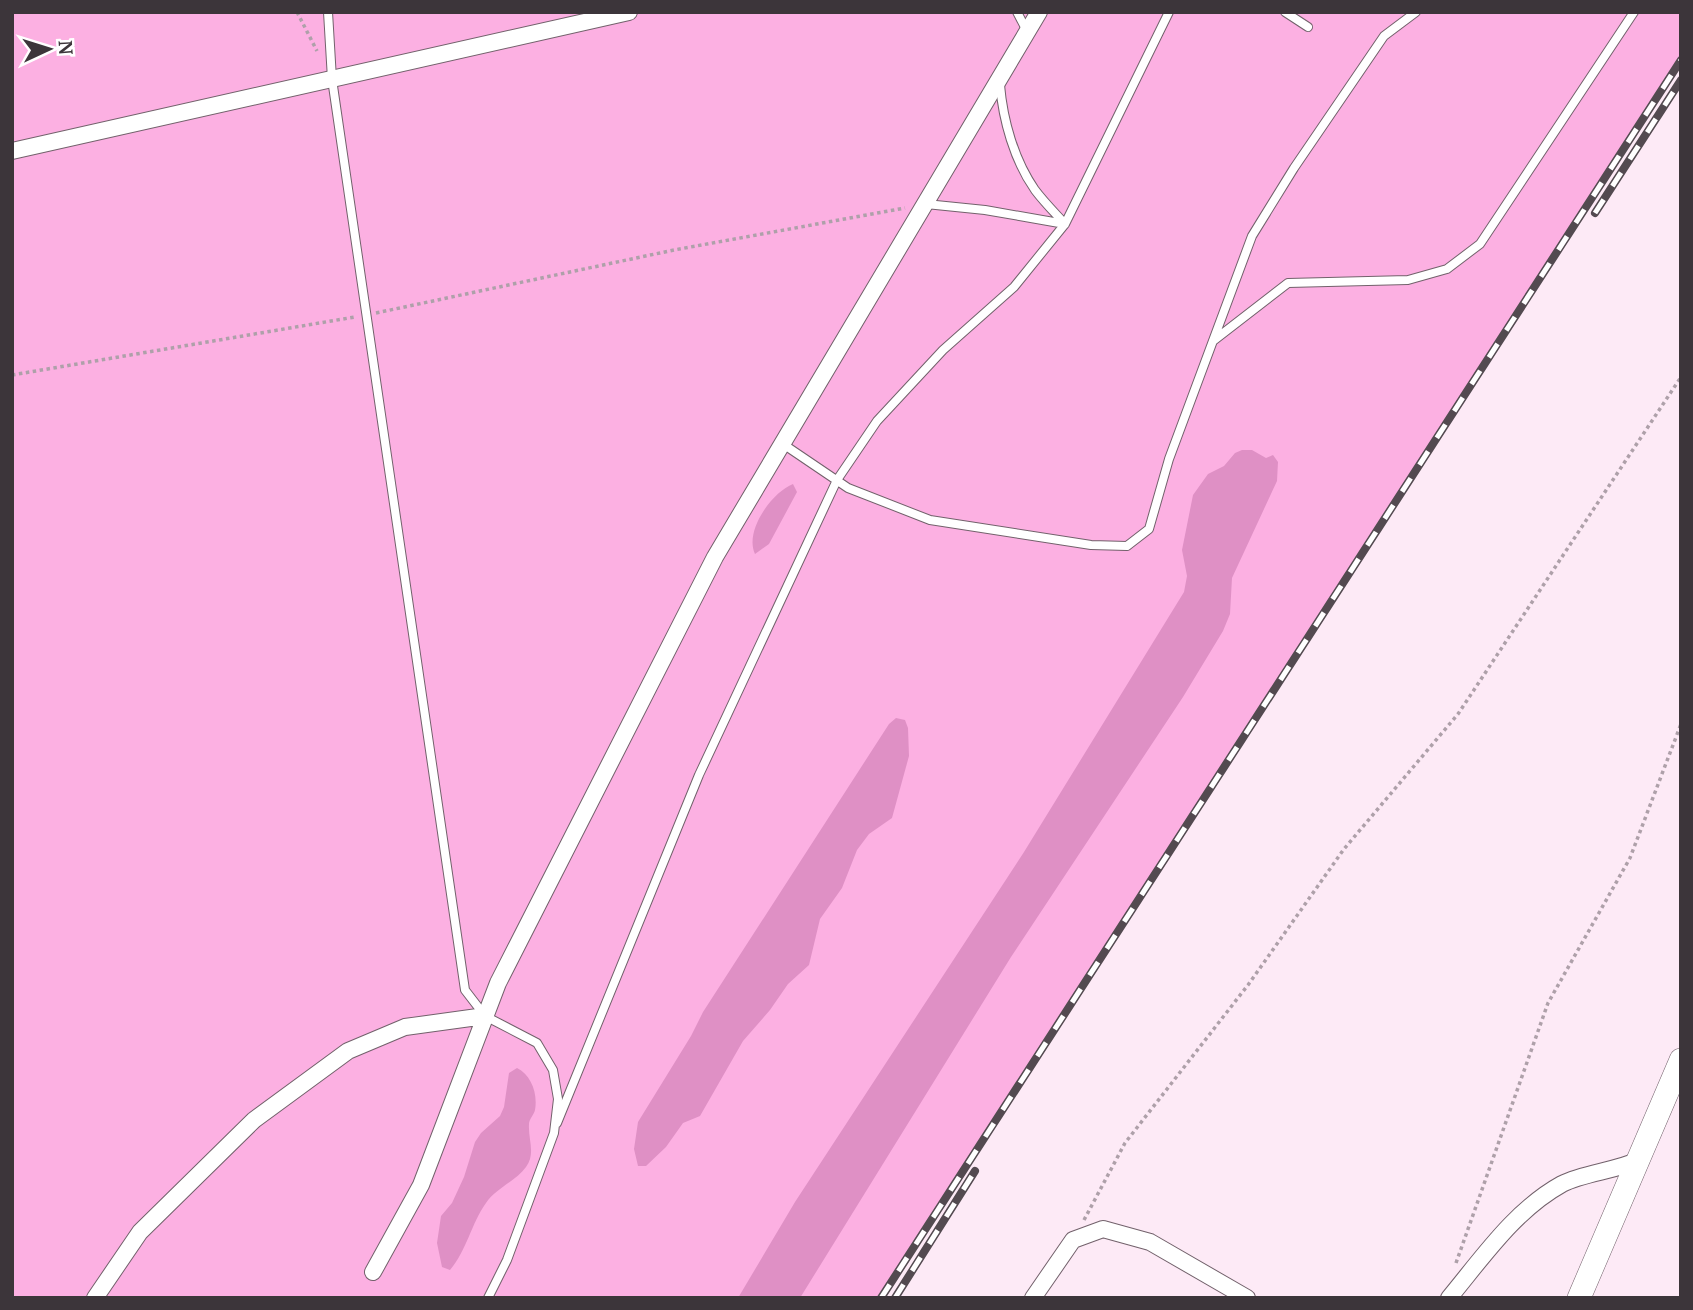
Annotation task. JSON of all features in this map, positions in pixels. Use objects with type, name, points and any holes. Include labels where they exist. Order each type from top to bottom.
[{"type":"street","points":[[12,152],[629,12]]},
{"type":"street","points":[[373,1272],[421,1185],[498,983],[715,557],[1039,12]]},
{"type":"street","points":[[95,1298],[139,1232],[254,1119],[348,1051],[405,1027],[485,1016]]},
{"type":"street","points":[[1579,1298],[1681,1060]]},
{"type":"street","points":[[1449,1298],[1517,1216],[1564,1183],[1639,1160]]},
{"type":"street","points":[[1033,1298],[1073,1240],[1103,1229],[1150,1242],[1247,1298]]},
{"type":"lane","points":[[328,12],[331,79],[368,314],[465,990],[485,1016],[537,1043],[553,1070],[558,1099],[554,1133]]},
{"type":"lane","points":[[1017,12],[1028,32]]},
{"type":"lane","points":[[488,1298],[506,1260],[554,1133],[699,775],[837,480],[877,421],[943,349],[1014,286],[1065,224],[1169,12]]},
{"type":"lane","points":[[1285,12],[1308,27]]},
{"type":"lane","points":[[783,444],[848,488],[930,520],[1091,545],[1127,546],[1149,529],[1169,459],[1252,236],[1294,168],[1384,36],[1416,12]]},
{"type":"lane","points":[[1213,341],[1288,283],[1408,280],[1447,269],[1480,244],[1634,12]]},
{"type":"lane","points":[[999,82],[1003,115],[1017,155],[1034,189],[1065,224]]},
{"type":"lane","points":[[926,204],[985,210],[1065,224]]},
{"type":"path","points":[[297,12],[331,79]]},
{"type":"path","points":[[12,375],[368,314],[674,250],[926,204]]},
{"type":"path","points":[[1073,1240],[1125,1143],[1248,985],[1344,849],[1458,714],[1681,377]]},
{"type":"path","points":[[1452,1272],[1548,1003],[1630,858],[1681,724]]},
{"type":"shaded area","points":[[12,12],[1681,12],[1681,60],[881,1298],[12,1298]]},
{"type":"shaded area","points":[[1252,450],[1266,458],[1273,455],[1278,462],[1277,481],[1232,578],[1230,614],[1223,631],[1183,697],[1011,957],[800,1298],[738,1298],[795,1202],[1024,852],[1184,592],[1187,576],[1182,550],[1193,495],[1208,474],[1224,466],[1235,453]]},
{"type":"shaded area","points":[[793,484],[797,492],[769,544],[755,554],[753,534],[762,513],[777,495]]},
{"type":"shaded area","points":[[896,718],[905,720],[908,728],[909,756],[892,818],[869,834],[857,850],[842,888],[820,919],[809,965],[788,984],[743,1041],[700,1116],[683,1123],[666,1147],[646,1166],[638,1166],[634,1149],[638,1122],[703,1012],[889,724]]},
{"type":"shaded area","points":[[517,1068],[530,1080],[535,1097],[535,1110],[529,1124],[529,1162],[522,1172],[486,1203],[461,1254],[450,1270],[442,1267],[437,1243],[441,1216],[452,1203],[464,1177],[475,1142],[500,1116],[509,1073]]},
{"type":"railway","points":[[881,1298],[1681,60]]},
{"type":"railway","points":[[1595,213],[1681,80]]},
{"type":"railway","points":[[895,1298],[975,1171]]}]
